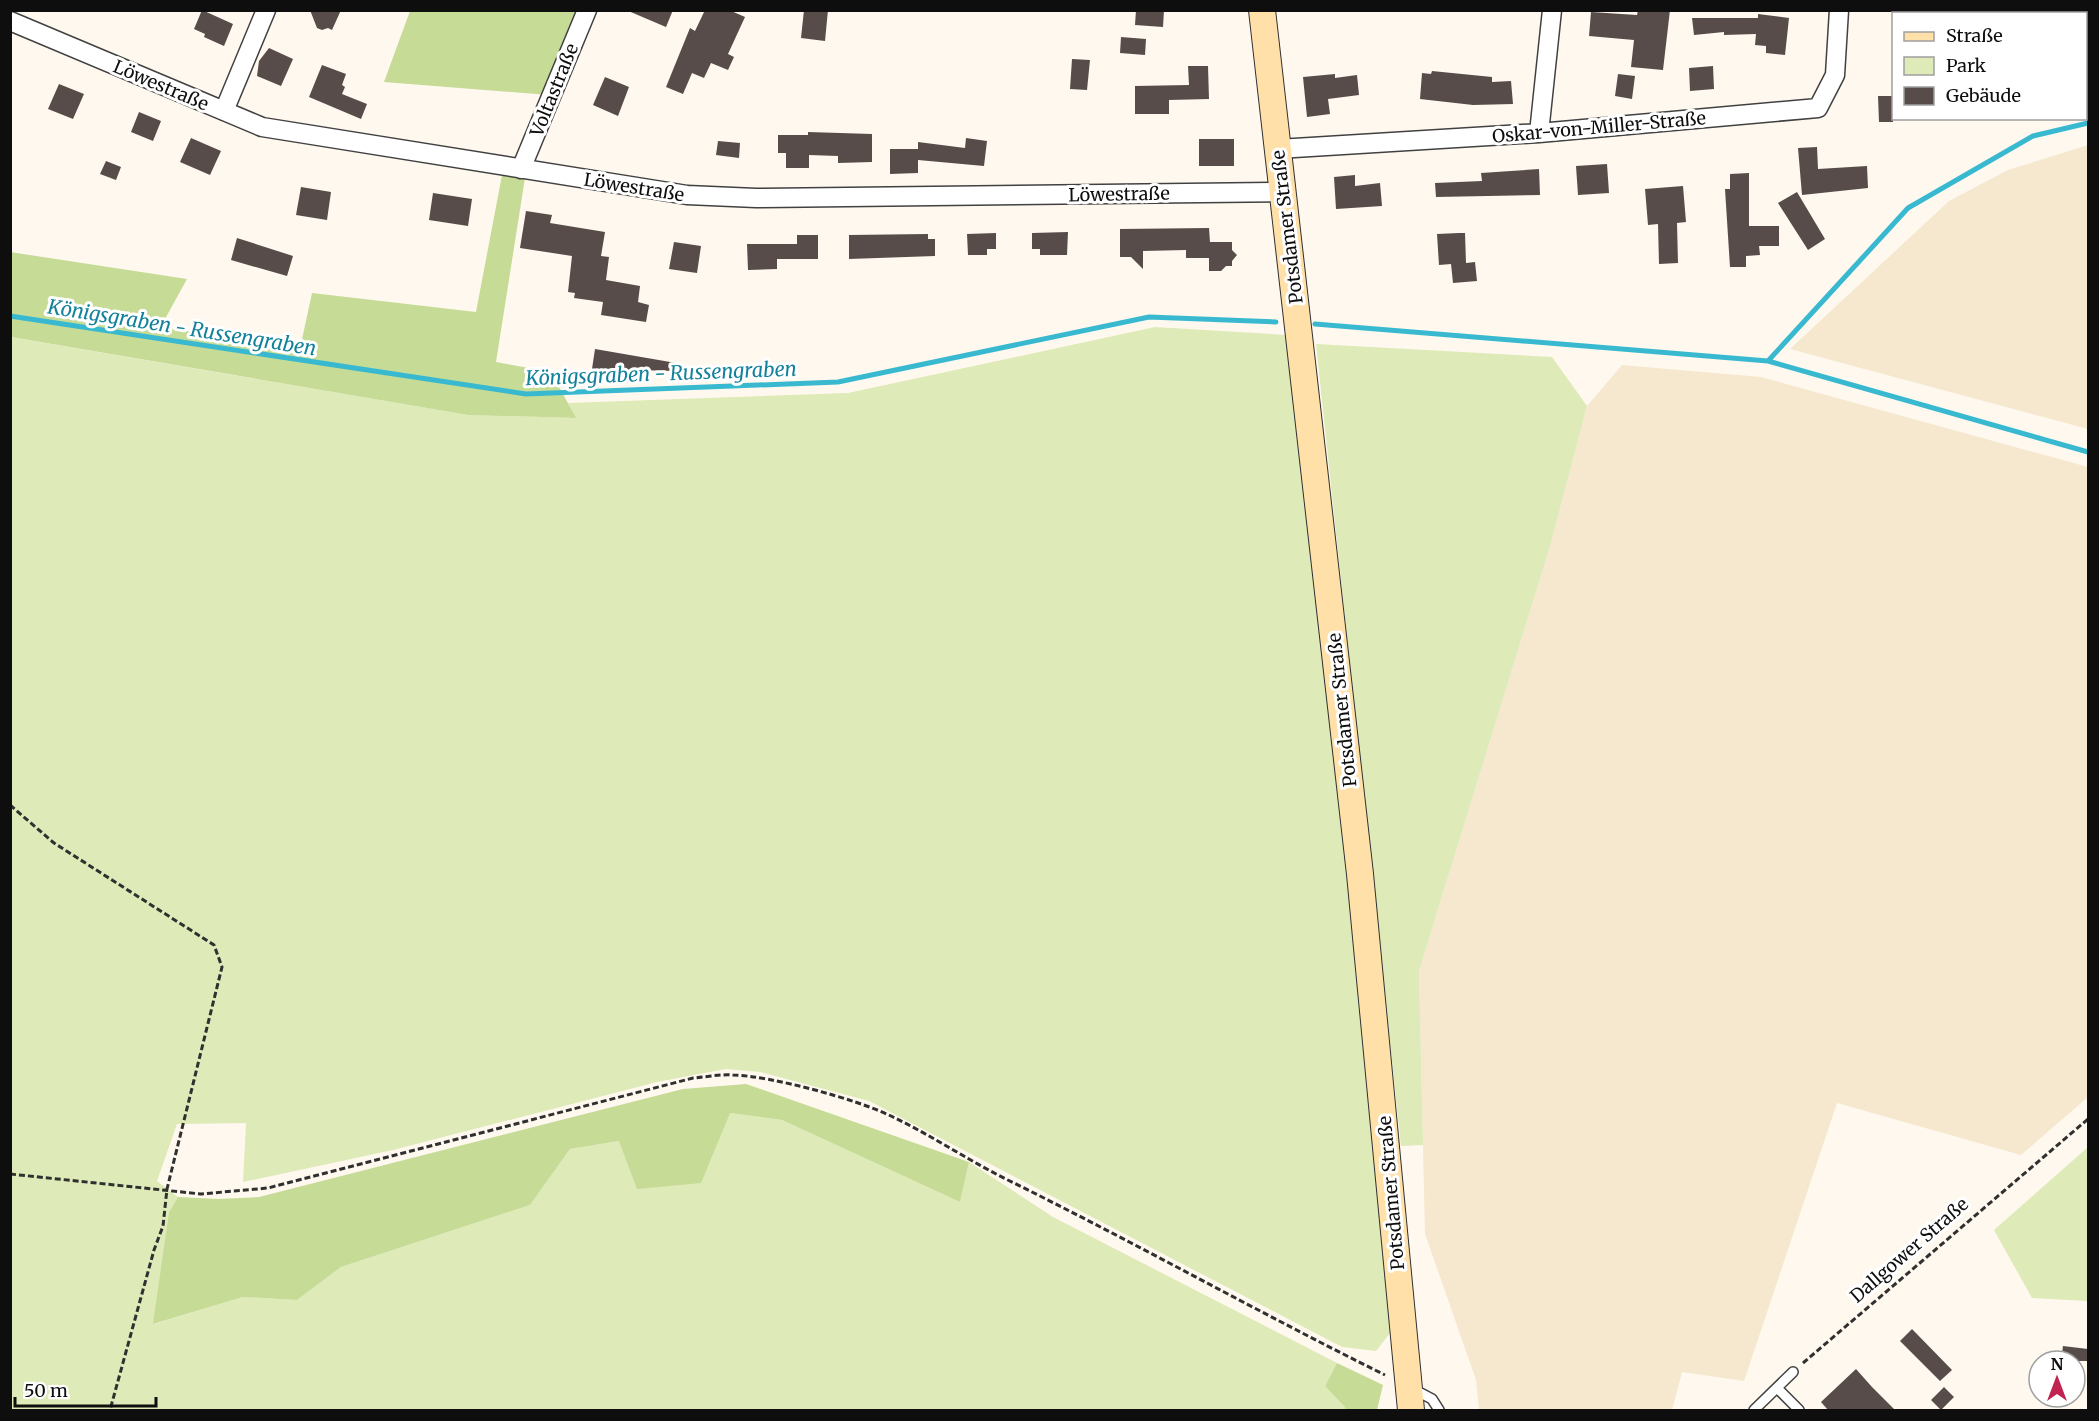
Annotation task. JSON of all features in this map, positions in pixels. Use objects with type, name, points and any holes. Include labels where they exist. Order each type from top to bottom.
[{"type":"street","points":[[224,111],[266,10]]},
{"type":"street","name":"Voltastraße","points":[[521,169],[587,10]]},
{"type":"street","name":"Potsdamer Straße","points":[[1262,10],[1360,874],[1410,1399]]},
{"type":"street","points":[[1539,133],[1552,10]]},
{"type":"street","name":"Oskar-von-Miller-Straße","points":[[1278,149],[1539,133],[1818,108],[1835,75],[1839,10]]},
{"type":"street","name":"Löwestraße","points":[[10,21],[262,127],[687,195],[756,198],[1283,192]]},
{"type":"lane","points":[[1755,1410],[1793,1372]]},
{"type":"lane","points":[[1777,1388],[1798,1410]]},
{"type":"lane","points":[[1410,1399],[1432,1399],[1439,1410]]},
{"type":"path","points":[[10,805],[54,843],[214,945],[222,967],[167,1189],[163,1226],[154,1250],[110,1410]]},
{"type":"path","points":[[10,1174],[201,1194],[268,1188],[693,1078],[734,1074],[829,1095],[889,1115],[964,1154],[991,1172],[1086,1219],[1323,1346],[1410,1399]]},
{"type":"path","name":"Dallgower Straße","points":[[1793,1372],[2088,1119]]},
{"type":"shaded area","points":[[2088,145],[2088,429],[1790,349],[1949,201],[2008,170]]},
{"type":"shaded area","points":[[1622,365],[1761,377],[2088,467],[2088,1097],[2021,1155],[1837,1103],[1744,1381],[1682,1372],[1672,1410],[1479,1410],[1476,1380],[1425,1234],[1419,971],[1551,543],[1587,406]]},
{"type":"green space","points":[[410,11],[584,11],[549,95],[384,82]]},
{"type":"green space","points":[[502,175],[525,178],[496,362],[551,372],[576,418],[468,415],[11,337],[10,252],[187,279],[160,328],[301,344],[312,293],[476,312]]},
{"type":"green space","points":[[1155,327],[1287,335],[1359,958],[1390,1333],[1376,1351],[1342,1347],[869,1101],[760,1072],[726,1069],[657,1082],[393,1150],[243,1182],[246,1123],[177,1124],[157,1181],[178,1197],[169,1212],[154,1324],[243,1297],[297,1300],[341,1267],[530,1205],[570,1149],[619,1141],[730,1113],[782,1120],[960,1202],[969,1162],[1053,1217],[1337,1363],[1325,1386],[1346,1407],[1345,1410],[11,1410],[10,337],[468,415],[575,418],[568,403],[848,393]]},
{"type":"green space","points":[[1316,344],[1552,357],[1587,406],[1551,543],[1419,971],[1423,1145],[1401,1146]]},
{"type":"green space","points":[[746,1084],[969,1162],[960,1202],[782,1120],[730,1113],[701,1183],[637,1189],[619,1141],[570,1149],[530,1205],[341,1267],[297,1300],[243,1297],[153,1324],[169,1212],[178,1197],[218,1199],[259,1197],[683,1089]]},
{"type":"green space","points":[[2088,1147],[2088,1301],[2032,1298],[1994,1230]]},
{"type":"green space","points":[[1337,1363],[1383,1385],[1377,1410],[1345,1410],[1345,1407],[1325,1386]]},
{"type":"building","points":[[202,10],[233,24],[224,46],[204,37],[205,34],[194,29]]},
{"type":"building","points":[[310,10],[341,10],[332,30],[328,28],[322,30],[317,28]]},
{"type":"building","points":[[626,10],[673,10],[666,27]]},
{"type":"building","points":[[705,10],[729,10],[745,17],[728,54],[734,57],[728,70],[711,63],[704,78],[692,73],[683,94],[666,87],[690,28],[695,31]]},
{"type":"building","points":[[804,10],[828,10],[825,41],[801,38]]},
{"type":"building","points":[[1136,10],[1164,10],[1163,27],[1135,25]]},
{"type":"building","points":[[1638,10],[1670,10],[1663,70],[1631,67],[1634,40],[1589,36],[1591,12],[1637,15]]},
{"type":"building","points":[[1758,14],[1789,18],[1785,55],[1766,53],[1766,46],[1755,45],[1756,34],[1724,35],[1724,32],[1694,35],[1692,18],[1758,18]]},
{"type":"building","points":[[1121,37],[1146,39],[1145,55],[1120,53]]},
{"type":"building","points":[[269,48],[293,59],[281,86],[257,76],[259,61]]},
{"type":"building","points":[[1072,59],[1090,60],[1087,90],[1070,89]]},
{"type":"building","points":[[322,65],[346,74],[342,94],[367,104],[361,119],[309,97]]},
{"type":"building","points":[[1188,66],[1208,66],[1209,99],[1169,100],[1169,114],[1135,114],[1135,86],[1189,85]]},
{"type":"building","points":[[1713,66],[1714,89],[1690,91],[1689,68]]},
{"type":"building","points":[[1432,71],[1492,77],[1492,82],[1511,81],[1513,104],[1473,105],[1420,99],[1422,73],[1431,74]]},
{"type":"building","points":[[1335,74],[1335,78],[1357,75],[1359,95],[1328,99],[1330,114],[1307,117],[1303,77]]},
{"type":"building","points":[[1618,74],[1635,76],[1632,99],[1615,96]]},
{"type":"building","points":[[605,77],[629,87],[618,116],[593,105]]},
{"type":"building","points":[[59,84],[84,94],[73,119],[48,109]]},
{"type":"building","points":[[1878,96],[1892,96],[1893,122],[1879,122]]},
{"type":"building","points":[[139,112],[161,121],[153,141],[131,132]]},
{"type":"building","points":[[808,132],[872,134],[872,162],[838,163],[838,156],[809,155],[809,168],[786,168],[786,153],[778,153],[778,135],[808,135]]},
{"type":"building","points":[[191,138],[221,151],[210,175],[180,162]]},
{"type":"building","points":[[966,138],[987,141],[984,166],[918,160],[918,142],[965,148]]},
{"type":"building","points":[[1199,139],[1234,139],[1234,166],[1199,166]]},
{"type":"building","points":[[718,141],[740,143],[739,158],[716,155]]},
{"type":"building","points":[[1817,147],[1818,169],[1867,166],[1868,188],[1802,195],[1798,148]]},
{"type":"building","points":[[890,149],[918,149],[918,173],[890,174]]},
{"type":"building","points":[[106,161],[121,167],[116,180],[100,174]]},
{"type":"building","points":[[1607,164],[1609,193],[1578,195],[1576,166]]},
{"type":"building","points":[[1539,169],[1540,195],[1436,197],[1435,183],[1482,181],[1481,173]]},
{"type":"building","points":[[1749,173],[1749,226],[1779,226],[1779,246],[1759,246],[1760,255],[1746,256],[1746,267],[1730,267],[1725,189],[1730,189],[1730,174]]},
{"type":"building","points":[[1355,175],[1355,186],[1380,183],[1382,206],[1336,209],[1334,177]]},
{"type":"building","points":[[1683,186],[1686,222],[1677,223],[1678,263],[1659,264],[1658,224],[1648,225],[1645,189]]},
{"type":"building","points":[[301,187],[331,192],[327,220],[296,215]]},
{"type":"building","points":[[1797,192],[1825,239],[1808,250],[1778,203]]},
{"type":"building","points":[[433,193],[472,199],[468,226],[429,220]]},
{"type":"building","points":[[526,211],[552,215],[550,223],[605,232],[601,256],[609,257],[606,280],[640,286],[638,302],[649,305],[646,322],[601,315],[603,302],[574,298],[575,293],[568,292],[572,256],[520,248]]},
{"type":"building","points":[[1209,228],[1210,242],[1232,242],[1232,250],[1237,255],[1232,261],[1232,266],[1226,266],[1221,271],[1209,271],[1209,258],[1186,258],[1186,250],[1143,251],[1143,269],[1131,257],[1120,257],[1120,229]]},
{"type":"building","points":[[1068,232],[1067,255],[1040,255],[1040,249],[1032,249],[1032,233]]},
{"type":"building","points":[[996,233],[996,249],[987,249],[987,255],[968,255],[967,234]]},
{"type":"building","points":[[1465,233],[1466,263],[1475,262],[1477,281],[1453,283],[1451,264],[1439,265],[1437,234]]},
{"type":"building","points":[[928,234],[928,239],[935,239],[935,256],[849,259],[849,235]]},
{"type":"building","points":[[797,235],[818,235],[818,259],[777,259],[777,269],[748,270],[747,244],[797,244]]},
{"type":"building","points":[[237,238],[293,256],[287,276],[231,260]]},
{"type":"building","points":[[674,242],[701,246],[697,273],[669,269]]},
{"type":"building","points":[[595,349],[676,363],[675,371],[592,369]]},
{"type":"building","points":[[1912,1329],[1952,1370],[1940,1381],[1900,1341]]},
{"type":"building","points":[[2063,1346],[2088,1349],[2088,1361],[2087,1349],[2063,1349]]},
{"type":"building","points":[[1856,1369],[1895,1410],[1828,1410],[1821,1402]]},
{"type":"building","points":[[1944,1387],[1954,1397],[1941,1410],[1931,1400]]},
{"type":"waterway","points":[[1768,361],[1908,208],[2033,136],[2088,123]]},
{"type":"waterway","name":"Königsgraben - Russengraben","points":[[10,316],[526,394],[838,382],[1149,317],[1276,322]]},
{"type":"waterway","points":[[1315,324],[1768,361],[2088,452]]}]
